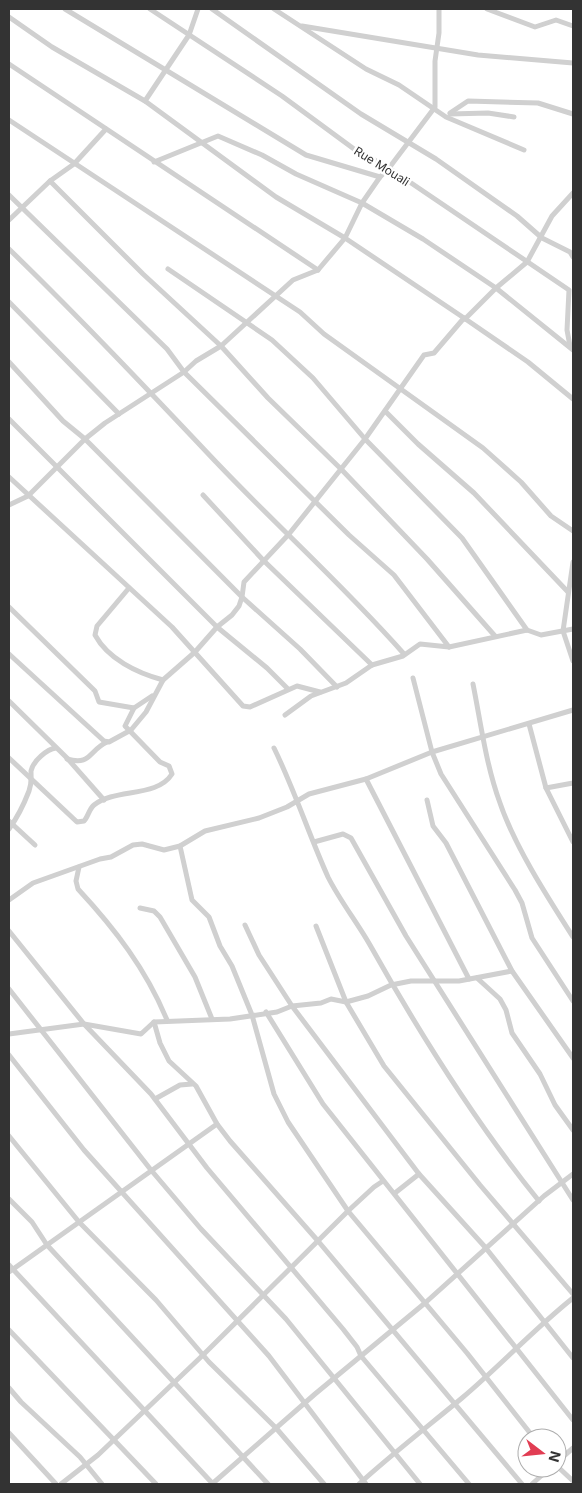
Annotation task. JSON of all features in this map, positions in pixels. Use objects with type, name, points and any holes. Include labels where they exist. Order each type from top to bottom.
[{"type":"street","points":[[65,9],[306,155],[380,177]]},
{"type":"street","name":"Rue Mouali","points":[[150,9],[282,96],[354,149],[389,168],[569,290],[567,330],[572,348]]},
{"type":"street","points":[[145,101],[189,35],[198,9]]},
{"type":"street","points":[[212,9],[361,114],[409,141],[516,216],[542,238],[570,252],[573,257]]},
{"type":"street","points":[[274,9],[366,69],[398,85],[448,115],[524,150]]},
{"type":"street","points":[[9,506],[28,496],[85,439],[119,414],[184,372],[196,361],[221,346],[276,298],[293,280],[318,270],[345,238],[362,204],[380,177],[389,168],[435,107],[435,62],[438,48],[439,9]]},
{"type":"street","points":[[487,9],[535,27],[556,20],[573,26]]},
{"type":"street","points":[[9,17],[52,47],[145,101],[198,142],[276,197],[345,238],[528,362],[573,399]]},
{"type":"street","points":[[299,26],[478,56],[573,63]]},
{"type":"street","points":[[9,64],[318,270]]},
{"type":"street","points":[[448,115],[468,101],[538,103],[573,114]]},
{"type":"street","points":[[448,115],[488,113],[514,117]]},
{"type":"street","points":[[9,120],[141,206],[276,298],[300,312],[324,334],[482,448],[520,482],[551,516],[573,531]]},
{"type":"street","points":[[9,220],[50,181],[74,164],[106,129]]},
{"type":"street","points":[[154,162],[198,142],[218,136],[262,155],[296,174],[362,204],[423,239],[496,288],[572,348]]},
{"type":"street","points":[[50,181],[143,274],[221,346],[268,398],[341,469],[427,559],[495,636]]},
{"type":"street","points":[[66,758],[76,761],[85,760],[107,742],[131,730],[148,709],[152,696],[162,680],[195,652],[217,627],[232,615],[239,606],[244,582],[289,534],[316,501],[365,439],[424,355],[434,353],[464,318],[527,262],[542,238],[555,211],[573,193]]},
{"type":"street","points":[[9,194],[154,337],[184,372],[394,576],[449,647]]},
{"type":"street","points":[[9,249],[152,392],[217,463],[289,534],[404,654]]},
{"type":"street","points":[[168,269],[272,340],[296,362],[365,439],[462,538],[527,630]]},
{"type":"street","points":[[9,302],[119,414]]},
{"type":"street","points":[[9,362],[63,421],[85,439],[242,597],[300,649],[337,687]]},
{"type":"street","points":[[385,411],[418,444],[474,493],[568,592]]},
{"type":"street","points":[[9,419],[217,627],[267,668],[288,690]]},
{"type":"street","points":[[9,477],[195,652],[245,707],[267,701],[297,686],[320,692]]},
{"type":"street","points":[[203,494],[263,560],[372,666]]},
{"type":"street","points":[[573,562],[563,631],[573,661]]},
{"type":"street","points":[[129,588],[97,626],[95,635],[112,656],[148,675],[162,680]]},
{"type":"street","points":[[9,607],[95,691],[99,702],[134,708]]},
{"type":"street","points":[[286,715],[311,696],[354,679],[372,666],[403,656],[424,642],[449,647],[527,630],[541,635],[573,629]]},
{"type":"street","points":[[9,654],[107,742]]},
{"type":"street","points":[[413,678],[432,752],[453,795],[522,903],[532,938],[573,1001]]},
{"type":"street","points":[[473,684],[486,755],[507,820],[556,913],[573,937]]},
{"type":"street","points":[[9,758],[79,823],[86,820],[92,806],[104,800],[138,790],[155,789],[165,784],[172,774],[169,766],[160,762],[131,730],[125,726],[134,708],[152,696]]},
{"type":"street","points":[[9,701],[66,758],[104,800]]},
{"type":"street","points":[[9,900],[33,883],[111,857],[133,845],[142,844],[164,850],[180,846],[205,831],[259,818],[287,807],[309,794],[366,779],[432,752],[573,710]]},
{"type":"street","points":[[529,724],[546,788],[573,842]]},
{"type":"street","points":[[35,845],[10,825],[23,805],[33,780],[31,771],[36,762],[47,750],[56,748]]},
{"type":"street","points":[[274,748],[298,799],[329,879],[370,946],[391,986],[512,1168],[538,1201]]},
{"type":"street","points":[[366,779],[469,979]]},
{"type":"street","points":[[546,788],[573,782]]},
{"type":"street","points":[[427,800],[433,826],[446,843],[512,971],[573,1058]]},
{"type":"street","points":[[314,842],[343,834],[349,835],[435,982],[573,1200]]},
{"type":"street","points":[[180,846],[192,900],[209,917],[220,946],[240,983],[252,1015],[274,1094],[288,1122],[348,1210],[526,1428]]},
{"type":"street","points":[[79,867],[76,881],[78,889],[121,937],[155,990],[167,1020]]},
{"type":"street","points":[[140,908],[154,911],[160,917],[195,977],[212,1019]]},
{"type":"street","points":[[244,925],[259,955],[292,1006],[419,1174],[485,1247],[573,1358]]},
{"type":"street","points":[[316,926],[346,1002],[384,1066],[480,1185],[573,1294]]},
{"type":"street","points":[[9,931],[84,1024],[155,1099],[189,1144],[358,1347],[361,1356],[469,1484]]},
{"type":"street","points":[[9,1034],[84,1024],[141,1034],[154,1022],[212,1019],[277,1012],[292,1006],[321,1003],[331,999],[346,1002],[411,981],[435,982],[469,979],[512,971]]},
{"type":"street","points":[[478,978],[500,999],[506,1010],[512,1034],[540,1074],[555,1105],[573,1130]]},
{"type":"street","points":[[9,989],[151,1170],[334,1378],[393,1454],[420,1484]]},
{"type":"street","points":[[266,1012],[323,1104],[573,1420]]},
{"type":"street","points":[[154,1022],[160,1043],[169,1061],[199,1090],[217,1124],[318,1240],[522,1484]]},
{"type":"street","points":[[9,1055],[84,1150],[122,1190],[236,1322],[269,1356],[306,1403],[363,1483],[393,1454],[454,1404],[573,1298]]},
{"type":"street","points":[[155,1099],[180,1085],[192,1084]]},
{"type":"street","points":[[217,1124],[47,1245],[10,1269],[145,1410],[212,1484],[334,1378],[393,1330],[538,1201],[573,1174]]},
{"type":"street","points":[[9,1136],[79,1222],[156,1300],[203,1355],[250,1405],[276,1428],[324,1484]]},
{"type":"street","points":[[395,1193],[419,1174]]},
{"type":"street","points":[[61,1484],[86,1464],[145,1410],[203,1355],[348,1210],[383,1181]]},
{"type":"street","points":[[9,1199],[32,1222],[47,1245],[268,1484]]},
{"type":"street","points":[[9,1330],[156,1484]]},
{"type":"street","points":[[9,1388],[21,1402],[86,1464],[102,1484]]},
{"type":"street","points":[[9,1433],[56,1484]]}]
